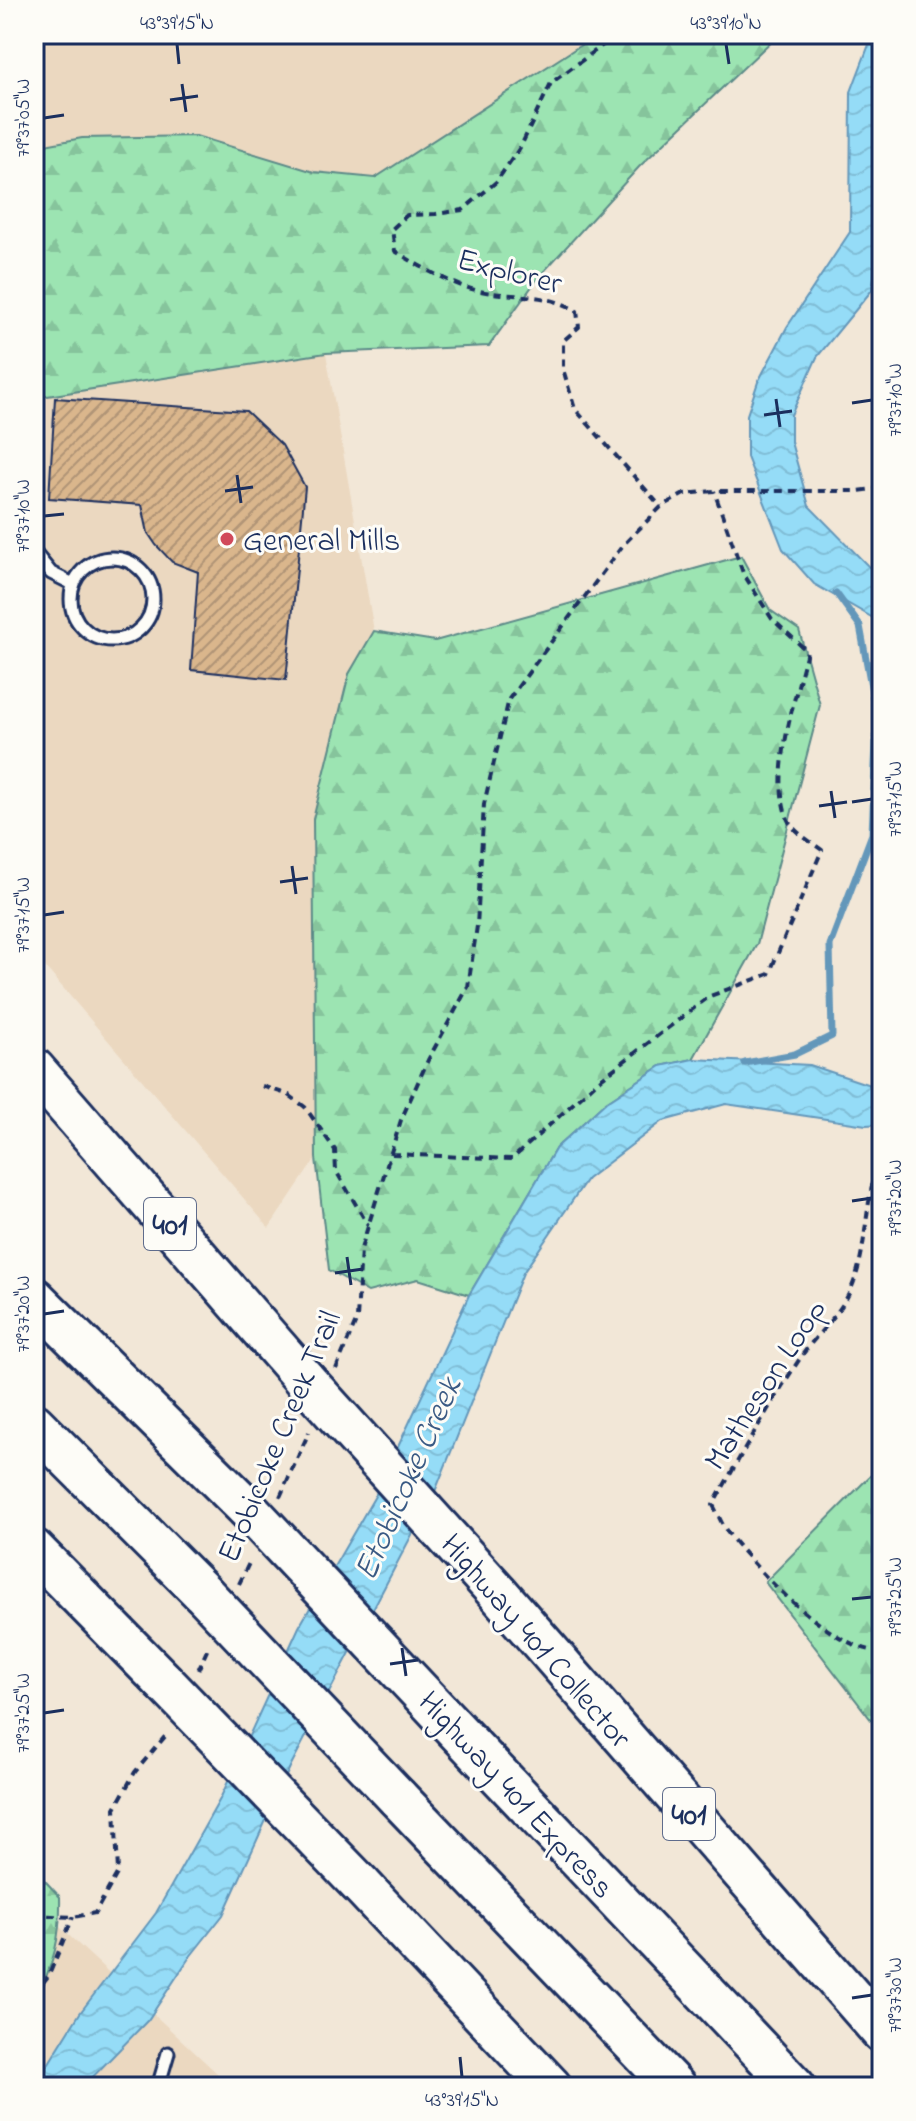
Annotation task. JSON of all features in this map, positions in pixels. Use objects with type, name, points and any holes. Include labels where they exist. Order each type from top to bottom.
[{"type":"highway","name":"Highway 401 Collector","points":[[34,1069],[319,1378],[498,1593],[882,2032]]},
{"type":"highway","name":"Highway 401 Express","points":[[34,1298],[262,1505],[440,1713],[795,2087]]},
{"type":"highway","points":[[34,1424],[221,1589],[397,1797],[675,2087]]},
{"type":"highway","points":[[34,1550],[178,1681],[360,1884],[551,2087]]},
{"type":"lane","points":[[34,552],[51,573],[73,584]]},
{"type":"lane","points":[[117,557],[130,561],[149,580],[153,607],[140,630],[128,637],[101,639],[88,633],[79,623],[73,611],[73,584],[80,572],[91,563],[117,557]]},
{"type":"lane","points":[[158,2087],[168,2053]]},
{"type":"path","name":"Explorer","points":[[618,34],[551,83],[521,146],[496,182],[463,210],[407,215],[392,229],[395,251],[422,267],[477,291],[558,300],[577,311],[579,327],[563,341],[563,369],[575,409],[661,507]]},
{"type":"path","name":"Etobicoke Creek Trail","points":[[319,1378],[357,1319],[361,1249],[401,1120],[428,1060],[468,987],[477,926],[484,804],[509,699],[623,545],[661,507],[684,494],[714,491],[858,491],[882,488]]},
{"type":"path","points":[[391,1154],[512,1159],[598,1081],[710,996],[769,974],[822,850],[790,824],[781,792],[786,737],[807,651],[772,619],[743,573],[714,491]]},
{"type":"path","points":[[262,1086],[289,1095],[305,1107],[335,1150],[336,1171],[368,1225]]},
{"type":"path","name":"Matheson Loop","points":[[882,1157],[869,1207],[864,1251],[846,1299],[804,1353],[771,1403],[713,1505],[726,1531],[776,1588],[827,1630],[870,1651],[882,1651]]},
{"type":"path","name":"Etobicoke Creek Trail","points":[[262,1505],[309,1432]]},
{"type":"path","name":"Etobicoke Creek Trail","points":[[221,1589],[252,1557]]},
{"type":"path","points":[[178,1681],[212,1640]]},
{"type":"path","points":[[34,1915],[73,1917],[95,1913],[118,1872],[115,1808],[135,1772],[166,1737],[173,1723]]},
{"type":"path","points":[[34,1994],[49,1975],[73,1917]]},
{"type":"shaded area","points":[[34,34],[598,34],[375,178],[314,172],[196,136],[82,138],[34,147]]},
{"type":"shaded area","points":[[326,353],[374,631],[349,674],[313,819],[316,1158],[269,1228],[34,954],[34,398]]},
{"type":"shaded area","points":[[34,1903],[232,2087],[34,2087]]},
{"type":"green space","points":[[598,34],[779,34],[639,167],[538,278],[489,346],[326,353],[34,398],[34,147],[82,138],[196,136],[314,172],[375,178]]},
{"type":"green space","points":[[741,556],[770,610],[799,630],[820,705],[757,944],[693,1059],[661,1066],[606,1102],[556,1148],[469,1295],[418,1279],[368,1292],[329,1270],[316,1158],[313,819],[349,674],[374,631],[435,641]]},
{"type":"green space","points":[[882,1464],[882,1734],[765,1582]]},
{"type":"green space","points":[[34,1869],[60,1897],[55,1950],[34,2000]]},
{"type":"water","points":[[873,34],[882,34],[882,224],[872,290],[817,357],[791,415],[791,442],[809,506],[868,566],[882,575],[882,623],[814,584],[783,549],[747,457],[747,415],[758,382],[787,327],[850,232],[851,92]]},
{"type":"water","name":"Etobicoke Creek","points":[[693,1059],[810,1065],[882,1089],[882,1124],[866,1125],[726,1104],[663,1121],[587,1179],[523,1273],[436,1489],[291,1765],[223,1915],[189,1958],[148,2020],[83,2087],[34,2087],[80,2013],[156,1913],[220,1799],[299,1627],[375,1496],[469,1295],[556,1148],[606,1102],[661,1066]]},
{"type":"building","name":"General Mills","points":[[55,398],[246,411],[282,445],[305,487],[286,680],[191,670],[198,572],[172,562],[156,545],[148,533],[142,505],[49,498]]},
{"type":"waterway","points":[[745,1063],[795,1054],[832,1036],[830,945],[872,834],[877,719],[860,626],[836,593]]},
{"type":"place","name":"General Mills","points":[[227,539]]}]
